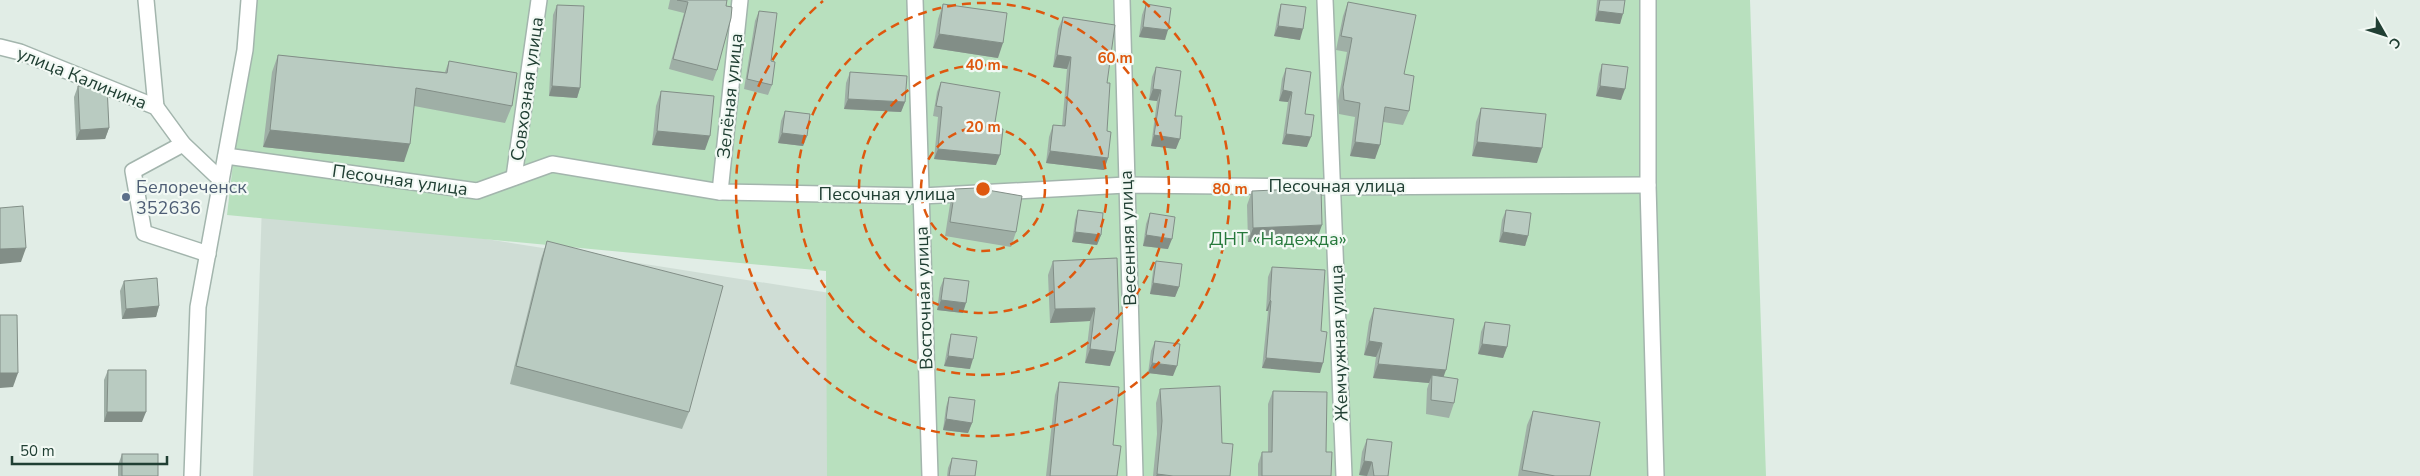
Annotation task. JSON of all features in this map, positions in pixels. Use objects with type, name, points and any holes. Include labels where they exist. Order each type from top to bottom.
[{"type":"street","points":[[146,0],[156,107]]},
{"type":"street","points":[[192,476],[198,307],[245,50],[249,0]]},
{"type":"street","name":"Совхозная улица","points":[[514,178],[539,0]]},
{"type":"street","name":"Зелёная улица","points":[[720,192],[740,0]]},
{"type":"street","name":"Восточная улица","points":[[915,0],[930,476]]},
{"type":"street","name":"Весенняя улица","points":[[1122,0],[1135,476]]},
{"type":"street","name":"Жемчужная улица","points":[[1325,0],[1334,187],[1344,476]]},
{"type":"street","points":[[1648,0],[1648,185],[1656,476]]},
{"type":"street","name":"улица Калинина","points":[[0,47],[20,52],[156,107],[184,144],[221,180]]},
{"type":"street","points":[[184,144],[133,171],[144,233],[208,254]]},
{"type":"street","name":"Песочная улица","points":[[226,156],[476,191],[552,164],[720,192],[922,196],[1126,185],[1334,187],[1648,185]]},
{"type":"shaded area","points":[[262,204],[849,296],[842,476],[253,476]]},
{"type":"green space","name":"ДНТ «Надежда»","points":[[252,0],[1750,0],[1766,476],[827,476],[826,271],[227,215]]},
{"type":"building","points":[[677,0],[727,0],[726,6],[732,7],[731,18],[717,70],[673,59],[688,2]]},
{"type":"building","points":[[1600,0],[1625,0],[1623,14],[1598,11]]},
{"type":"building","points":[[1348,2],[1416,15],[1404,74],[1414,76],[1409,111],[1385,107],[1380,145],[1355,142],[1360,103],[1344,100],[1343,87],[1352,38],[1341,36]]},
{"type":"building","points":[[943,4],[1007,13],[1003,43],[939,34]]},
{"type":"building","points":[[1146,4],[1171,8],[1168,30],[1143,27]]},
{"type":"building","points":[[1281,4],[1306,7],[1303,29],[1278,26]]},
{"type":"building","points":[[557,5],[584,6],[580,88],[552,86]]},
{"type":"building","points":[[759,11],[777,13],[771,61],[775,62],[772,85],[747,79]]},
{"type":"building","points":[[1063,17],[1115,25],[1107,83],[1110,83],[1107,131],[1111,132],[1108,158],[1050,151],[1053,125],[1065,126],[1071,57],[1057,55]]},
{"type":"building","points":[[278,55],[447,73],[449,61],[517,73],[512,106],[416,88],[410,144],[270,130]]},
{"type":"building","points":[[1602,64],[1628,67],[1625,89],[1600,86]]},
{"type":"building","points":[[1156,67],[1181,71],[1175,116],[1182,116],[1180,139],[1154,135],[1161,90],[1153,89]]},
{"type":"building","points":[[1286,68],[1311,72],[1305,114],[1314,115],[1311,137],[1286,134],[1292,92],[1283,90]]},
{"type":"building","points":[[850,72],[907,76],[905,102],[848,99]]},
{"type":"building","points":[[941,82],[1000,92],[994,128],[1003,129],[1000,155],[938,149],[942,107],[936,106]]},
{"type":"building","points":[[78,86],[107,86],[109,128],[80,130]]},
{"type":"building","points":[[661,91],[714,96],[710,136],[657,131]]},
{"type":"building","points":[[1481,108],[1546,114],[1542,148],[1477,142]]},
{"type":"building","points":[[785,111],[810,114],[807,136],[782,133]]},
{"type":"building","points":[[976,188],[1022,196],[1016,232],[950,222],[955,189]]},
{"type":"building","points":[[1321,188],[1322,225],[1253,228],[1252,191]]},
{"type":"building","points":[[23,206],[26,248],[0,249],[0,208]]},
{"type":"building","points":[[1078,210],[1103,213],[1101,235],[1075,232]]},
{"type":"building","points":[[1506,210],[1531,213],[1528,236],[1503,232]]},
{"type":"building","points":[[1150,213],[1175,217],[1172,239],[1146,235]]},
{"type":"building","points":[[547,241],[723,286],[689,412],[516,366]]},
{"type":"building","points":[[1117,258],[1119,321],[1115,352],[1090,349],[1095,308],[1055,309],[1053,261]]},
{"type":"building","points":[[1156,261],[1182,264],[1179,287],[1153,283]]},
{"type":"building","points":[[1272,267],[1325,270],[1321,331],[1327,332],[1323,363],[1266,358]]},
{"type":"building","points":[[157,278],[159,306],[126,309],[124,281]]},
{"type":"building","points":[[944,278],[969,281],[966,303],[941,300]]},
{"type":"building","points":[[1374,308],[1454,319],[1446,370],[1378,364],[1382,343],[1369,341]]},
{"type":"building","points":[[0,315],[17,315],[18,373],[0,373]]},
{"type":"building","points":[[1485,322],[1510,325],[1507,347],[1482,344]]},
{"type":"building","points":[[951,334],[977,337],[973,359],[948,356]]},
{"type":"building","points":[[1155,341],[1180,344],[1177,366],[1152,363]]},
{"type":"building","points":[[108,370],[146,370],[146,412],[107,412]]},
{"type":"building","points":[[1432,375],[1458,379],[1454,403],[1431,400]]},
{"type":"building","points":[[1059,382],[1119,387],[1113,445],[1121,446],[1117,476],[1050,476]]},
{"type":"building","points":[[1220,386],[1222,443],[1233,444],[1230,476],[1173,476],[1157,474],[1162,421],[1160,389]]},
{"type":"building","points":[[1273,391],[1327,392],[1326,452],[1332,452],[1331,476],[1262,476],[1262,452],[1272,452]]},
{"type":"building","points":[[949,397],[975,400],[972,423],[946,419]]},
{"type":"building","points":[[1533,411],[1600,422],[1590,476],[1555,476],[1522,470]]},
{"type":"building","points":[[1367,439],[1392,442],[1388,476],[1374,476],[1372,462],[1364,461]]},
{"type":"building","points":[[122,454],[158,454],[158,476],[122,476]]},
{"type":"building","points":[[952,458],[977,461],[975,476],[949,476]]},
{"type":"place","name":"Белореченск 352636","points":[[126,197]]}]
